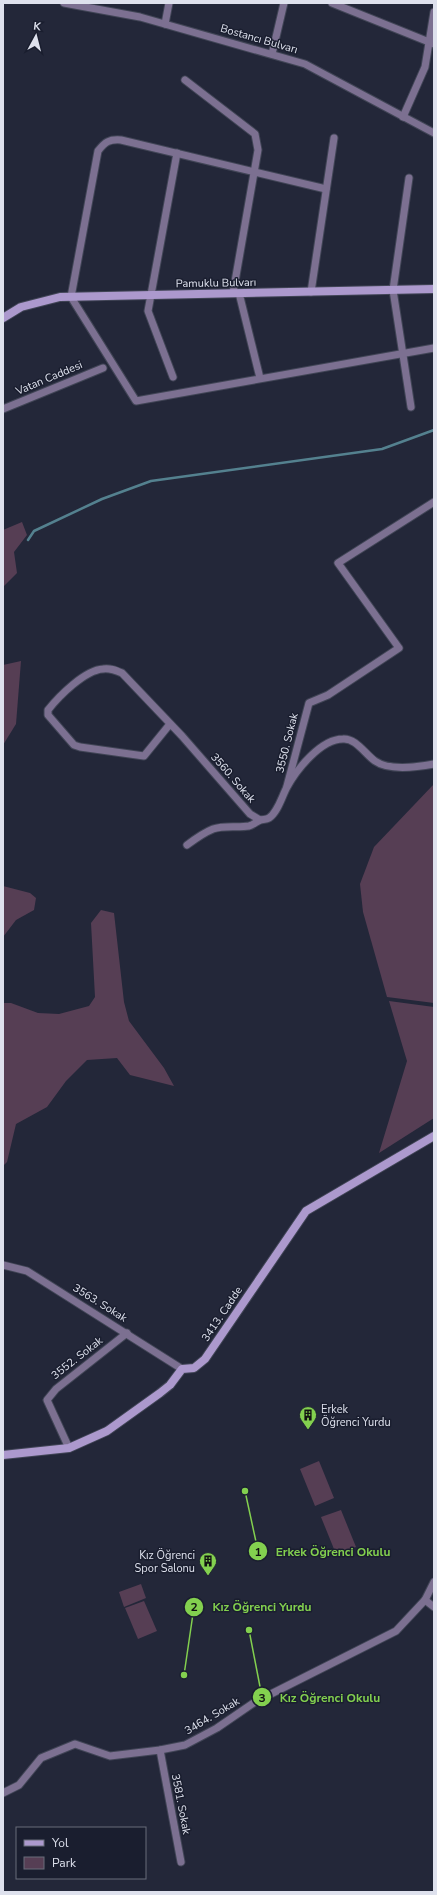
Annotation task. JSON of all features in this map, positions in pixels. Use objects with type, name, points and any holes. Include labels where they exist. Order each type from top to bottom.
[{"type":"street","name":"Bostancı Bulvarı","points":[[64,3],[140,17],[305,64],[434,132]]},
{"type":"street","points":[[165,24],[169,3]]},
{"type":"street","points":[[272,54],[284,3]]},
{"type":"street","points":[[332,3],[431,44]]},
{"type":"street","points":[[403,117],[425,67],[431,44],[434,12]]},
{"type":"street","points":[[185,80],[255,134],[258,150],[236,293],[260,378]]},
{"type":"street","points":[[312,292],[334,138]]},
{"type":"street","points":[[326,189],[177,153],[111,139],[104,144],[98,152],[71,297],[136,401],[403,352],[434,348]]},
{"type":"street","points":[[173,377],[148,311],[177,153]]},
{"type":"street","points":[[409,178],[393,290],[411,407]]},
{"type":"street","name":"Pamuklu Bulvarı","points":[[3,318],[21,307],[60,297],[434,289]]},
{"type":"street","points":[[3,312],[21,307]]},
{"type":"street","name":"Vatan Caddesi","points":[[3,409],[103,368]]},
{"type":"street","name":"3550. Sokak","points":[[288,786],[309,703],[328,695],[399,648],[338,563],[434,502]]},
{"type":"street","name":"3560. Sokak","points":[[170,724],[144,756],[80,747],[74,744],[48,715],[48,710],[76,683],[89,674],[102,669],[113,669],[122,673],[131,681],[170,724],[250,814],[260,820]]},
{"type":"street","name":"3550. Sokak","points":[[260,820],[268,819],[273,814],[288,786],[312,755],[326,743],[337,739],[345,738],[356,744],[375,761],[385,766],[412,769],[434,764]]},
{"type":"street","points":[[187,845],[196,838],[214,829],[251,826],[260,820]]},
{"type":"street","name":"3413. Cadde","points":[[182,1368],[194,1368],[205,1359],[306,1211],[434,1136]]},
{"type":"street","name":"3563. Sokak","points":[[3,1264],[27,1271],[182,1368]]},
{"type":"street","name":"3552. Sokak","points":[[69,1448],[47,1400],[56,1389],[127,1333]]},
{"type":"street","points":[[3,1455],[69,1448],[107,1431],[123,1421],[141,1405],[170,1385],[182,1368]]},
{"type":"street","name":"3464. Sokak","points":[[3,1793],[19,1785],[41,1758],[75,1744],[110,1756],[160,1750],[185,1745],[217,1728],[255,1702],[396,1630],[425,1600],[434,1582]]},
{"type":"street","points":[[425,1600],[434,1608]]},
{"type":"street","name":"3581. Sokak","points":[[160,1750],[181,1862]]},
{"type":"green space","points":[[22,522],[27,535],[14,552],[17,573],[3,587],[3,530]]},
{"type":"green space","points":[[21,661],[16,724],[3,745],[3,665]]},
{"type":"green space","points":[[434,784],[434,1003],[387,997],[363,912],[360,884],[374,847]]},
{"type":"green space","points":[[3,886],[30,893],[36,898],[34,910],[16,920],[3,937]]},
{"type":"green space","points":[[101,910],[114,913],[124,1002],[129,1021],[164,1068],[174,1086],[130,1075],[117,1058],[87,1060],[66,1081],[47,1107],[16,1124],[7,1162],[3,1166],[3,1003],[11,1003],[38,1013],[59,1014],[89,1006],[95,997],[91,923]]},
{"type":"green space","points":[[389,1001],[434,1007],[434,1118],[379,1153],[407,1061]]},
{"type":"green space","points":[[319,1461],[334,1498],[315,1506],[300,1469]]},
{"type":"green space","points":[[341,1510],[356,1547],[336,1554],[321,1517]]},
{"type":"green space","points":[[141,1584],[146,1598],[124,1607],[119,1592]]},
{"type":"green space","points":[[144,1601],[157,1631],[138,1639],[125,1608]]},
{"type":"waterway","points":[[28,540],[34,531],[102,499],[151,481],[382,449],[434,430]]},
{"type":"place","name":"Erkek Öğrenci Yurdu","points":[[308,1430]]},
{"type":"place","name":"Erkek Öğrenci Okulu","points":[[245,1491]]},
{"type":"place","name":"Kız Öğrenci Spor Salonu","points":[[208,1576]]},
{"type":"place","name":"Kız Öğrenci Okulu","points":[[249,1630]]},
{"type":"place","name":"Kız Öğrenci Yurdu","points":[[184,1675]]}]
